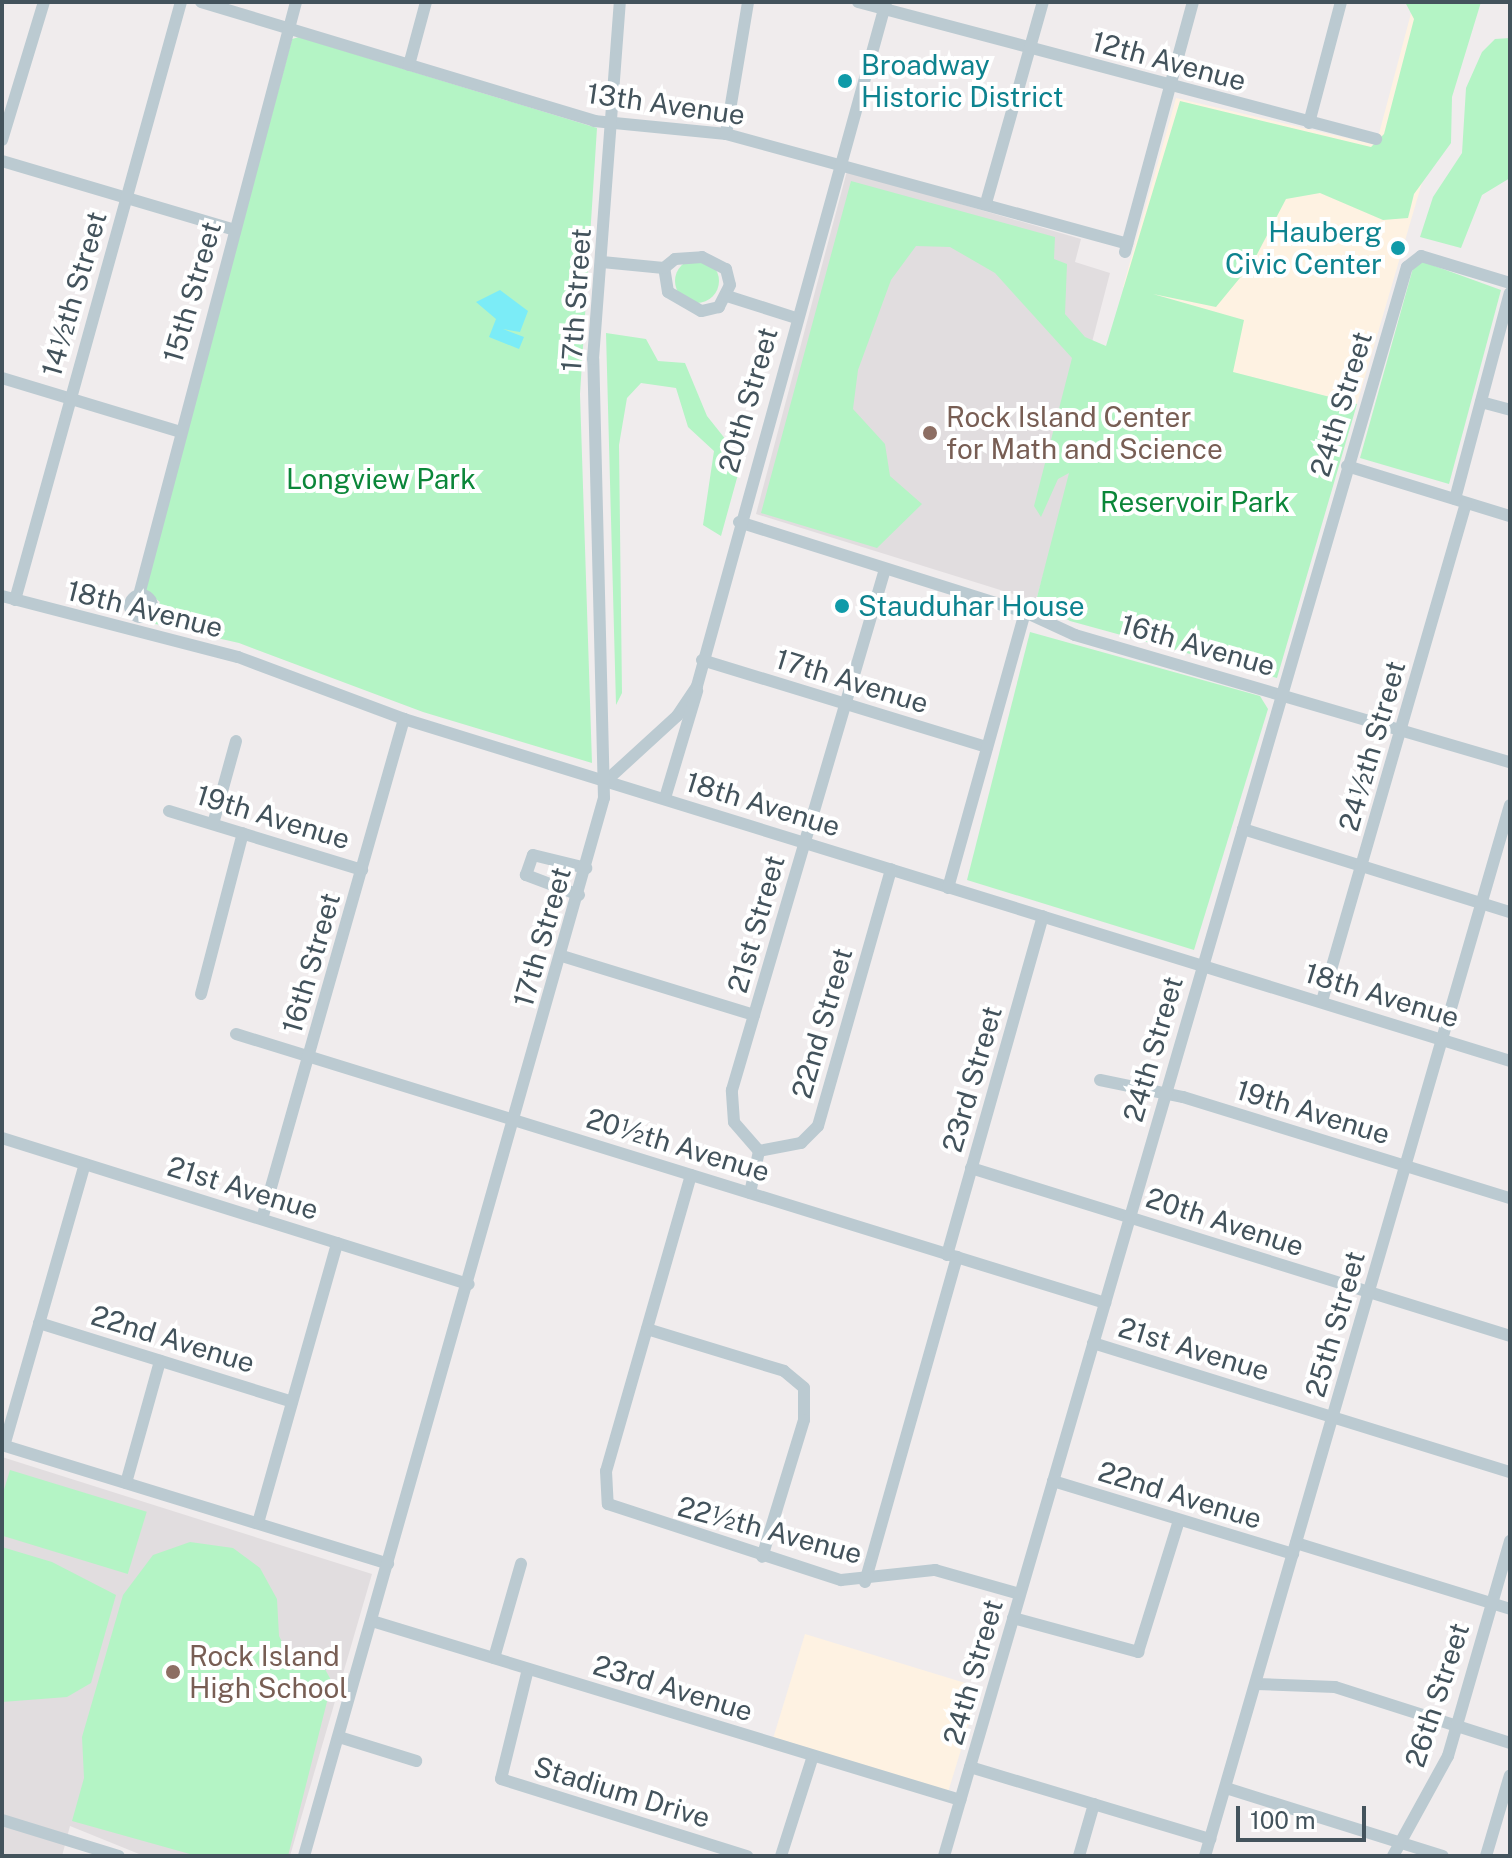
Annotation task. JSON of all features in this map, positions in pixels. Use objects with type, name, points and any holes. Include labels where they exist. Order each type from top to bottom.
[{"type":"street","points":[[2,140],[44,2]]},
{"type":"street","name":"14½th Street","points":[[8,598],[70,399],[181,2]]},
{"type":"street","name":"13th Avenue","points":[[201,2],[612,124],[726,134],[986,203],[1126,248],[1169,86]]},
{"type":"street","name":"15th Street","points":[[139,595],[178,431],[296,2]]},
{"type":"street","points":[[409,65],[426,2]]},
{"type":"street","name":"17th Street","points":[[304,1856],[562,956],[607,780],[593,359],[620,2]]},
{"type":"street","points":[[726,134],[748,2]]},
{"type":"street","name":"12th Avenue","points":[[858,2],[885,6],[1030,50],[1376,139]]},
{"type":"street","points":[[986,203],[1043,2]]},
{"type":"street","points":[[1169,86],[1193,2]]},
{"type":"street","points":[[1309,123],[1341,2]]},
{"type":"street","name":"20th Street","points":[[607,780],[677,716],[697,686],[739,522],[885,6]]},
{"type":"street","points":[[2,161],[235,230]]},
{"type":"street","points":[[602,262],[664,268],[686,257],[718,262],[727,274],[727,296],[719,307],[692,309],[668,292],[664,268]]},
{"type":"street","name":"24th Street","points":[[944,1856],[1347,466],[1412,258],[1510,283]]},
{"type":"street","name":"24½th Street","points":[[1322,1001],[1402,728],[1510,293]]},
{"type":"street","points":[[727,296],[796,318]]},
{"type":"street","points":[[2,378],[178,431]]},
{"type":"street","points":[[1481,402],[1510,410]]},
{"type":"street","points":[[1347,466],[1510,516]]},
{"type":"street","name":"16th Avenue","points":[[739,522],[1025,612],[1075,635],[1510,762]]},
{"type":"street","name":"21st Street","points":[[759,1151],[730,1108],[754,1015],[885,569]]},
{"type":"street","name":"18th Avenue","points":[[8,598],[238,657],[404,719],[807,841],[948,888],[1510,1061]]},
{"type":"street","points":[[948,888],[1025,612]]},
{"type":"street","name":"17th Avenue","points":[[702,660],[846,707],[987,747]]},
{"type":"street","points":[[665,798],[697,686]]},
{"type":"street","name":"16th Street","points":[[262,1219],[404,719]]},
{"type":"street","points":[[213,824],[236,741]]},
{"type":"street","name":"25th Street","points":[[1205,1856],[1510,805]]},
{"type":"street","name":"19th Avenue","points":[[169,811],[362,870]]},
{"type":"street","points":[[1243,829],[1510,912]]},
{"type":"street","points":[[201,994],[243,833]]},
{"type":"street","points":[[579,895],[526,875],[533,855],[586,868]]},
{"type":"street","name":"22nd Street","points":[[759,1151],[801,1143],[818,1126],[891,869]]},
{"type":"street","name":"23rd Street","points":[[865,1582],[952,1256],[971,1168],[1043,916]]},
{"type":"street","points":[[562,956],[754,1015]]},
{"type":"street","name":"20½th Avenue","points":[[236,1034],[1105,1303]]},
{"type":"street","name":"19th Avenue","points":[[1100,1080],[1165,1096],[1510,1198]]},
{"type":"street","name":"21st Avenue","points":[[2,1138],[469,1284]]},
{"type":"street","points":[[750,1193],[759,1151]]},
{"type":"street","points":[[85,1164],[3,1445],[388,1564]]},
{"type":"street","name":"20th Avenue","points":[[971,1168],[1510,1336]]},
{"type":"street","points":[[691,1175],[647,1329],[784,1371],[804,1388],[804,1420],[762,1557]]},
{"type":"street","points":[[258,1523],[337,1243]]},
{"type":"street","name":"22nd Avenue","points":[[39,1323],[292,1402]]},
{"type":"street","name":"22½th Avenue","points":[[647,1329],[606,1471],[606,1501],[627,1515],[762,1557],[865,1582],[935,1570],[1020,1594]]},
{"type":"street","name":"21st Avenue","points":[[1093,1343],[1510,1472]]},
{"type":"street","points":[[126,1483],[160,1361]]},
{"type":"street","name":"22nd Avenue","points":[[1053,1481],[1179,1520],[1510,1609]]},
{"type":"street","points":[[1013,1618],[1130,1653],[1142,1650],[1179,1520]]},
{"type":"street","name":"26th Street","points":[[1393,1856],[1397,1841],[1441,1773],[1510,1541]]},
{"type":"street","points":[[494,1658],[521,1564]]},
{"type":"street","name":"23rd Avenue","points":[[372,1621],[960,1800]]},
{"type":"street","name":"Stadium Drive","points":[[528,1669],[501,1779],[747,1856]]},
{"type":"street","points":[[1256,1684],[1335,1687],[1510,1743]]},
{"type":"street","points":[[339,1737],[416,1761]]},
{"type":"street","points":[[781,1856],[813,1756]]},
{"type":"street","points":[[970,1767],[1210,1839]]},
{"type":"street","points":[[1486,1856],[1510,1775]]},
{"type":"street","points":[[1226,1788],[1443,1856]]},
{"type":"street","points":[[1079,1856],[1094,1804]]},
{"type":"street","points":[[2,1820],[119,1856]]},
{"type":"shaded area","points":[[1414,2],[1475,2],[1357,404],[1232,372],[1123,287],[1176,98],[1376,145]]},
{"type":"shaded area","name":"Rock Island Center for Math and Science","points":[[847,171],[1081,239],[1075,262],[1110,273],[1091,346],[1105,351],[1036,601],[756,514]]},
{"type":"shaded area","name":"Rock Island High School","points":[[2,1457],[372,1574],[290,1856],[144,1856],[70,1826],[62,1856],[2,1856]]},
{"type":"shaded area","points":[[805,1634],[980,1688],[948,1791],[773,1737]]},
{"type":"green space","name":"Reservoir Park","points":[[1405,2],[1481,2],[1452,97],[1451,143],[1414,194],[1408,218],[1383,220],[1320,193],[1286,199],[1253,262],[1216,307],[1153,294],[1244,320],[1233,372],[1357,404],[1277,678],[1070,621],[1036,601],[1069,473],[1058,479],[1041,517],[1034,506],[1072,358],[995,273],[950,247],[916,246],[891,280],[858,370],[853,409],[885,444],[890,476],[922,504],[877,548],[761,513],[851,181],[1055,237],[1054,259],[1067,264],[1065,314],[1085,337],[1106,346],[1180,101],[1371,147],[1384,134],[1414,19]]},
{"type":"green space","name":"Longview Park","points":[[299,37],[597,128],[580,394],[592,763],[423,712],[239,643],[147,622],[160,602],[144,590],[292,39]]},
{"type":"green space","points":[[1510,38],[1510,178],[1482,195],[1461,248],[1420,237],[1433,197],[1462,153],[1466,88],[1482,52],[1495,39]]},
{"type":"green space","points":[[697,259],[713,265],[719,281],[713,297],[697,303],[681,297],[675,281],[681,265]]},
{"type":"green space","points":[[1421,261],[1501,290],[1449,484],[1360,458],[1413,268]]},
{"type":"green space","points":[[606,333],[646,339],[658,361],[685,363],[707,416],[742,460],[721,536],[703,525],[714,451],[688,427],[676,388],[641,383],[627,398],[619,445],[622,693],[616,705]]},
{"type":"green space","points":[[1030,632],[1260,696],[1268,709],[1194,950],[967,880]]},
{"type":"green space","points":[[10,1470],[147,1512],[128,1574],[2,1536],[2,1496]]},
{"type":"green space","points":[[190,1542],[233,1548],[260,1568],[277,1599],[279,1636],[287,1651],[320,1660],[332,1682],[288,1856],[197,1856],[72,1821],[84,1778],[82,1737],[123,1595],[153,1555]]},
{"type":"green space","points":[[2,1547],[52,1562],[116,1595],[91,1683],[67,1697],[2,1702]]},
{"type":"water","points":[[500,290],[528,311],[520,332],[503,329],[524,337],[519,349],[489,337],[496,319],[476,302]]},
{"type":"place","name":"Broadway Historic District","points":[[845,81]]},
{"type":"place","name":"Hauberg Civic Center","points":[[1398,248]]},
{"type":"place","name":"Rock Island Center for Math and Science","points":[[930,433]]},
{"type":"place","name":"Stauduhar House","points":[[842,606]]},
{"type":"place","name":"Rock Island High School","points":[[173,1672]]}]
